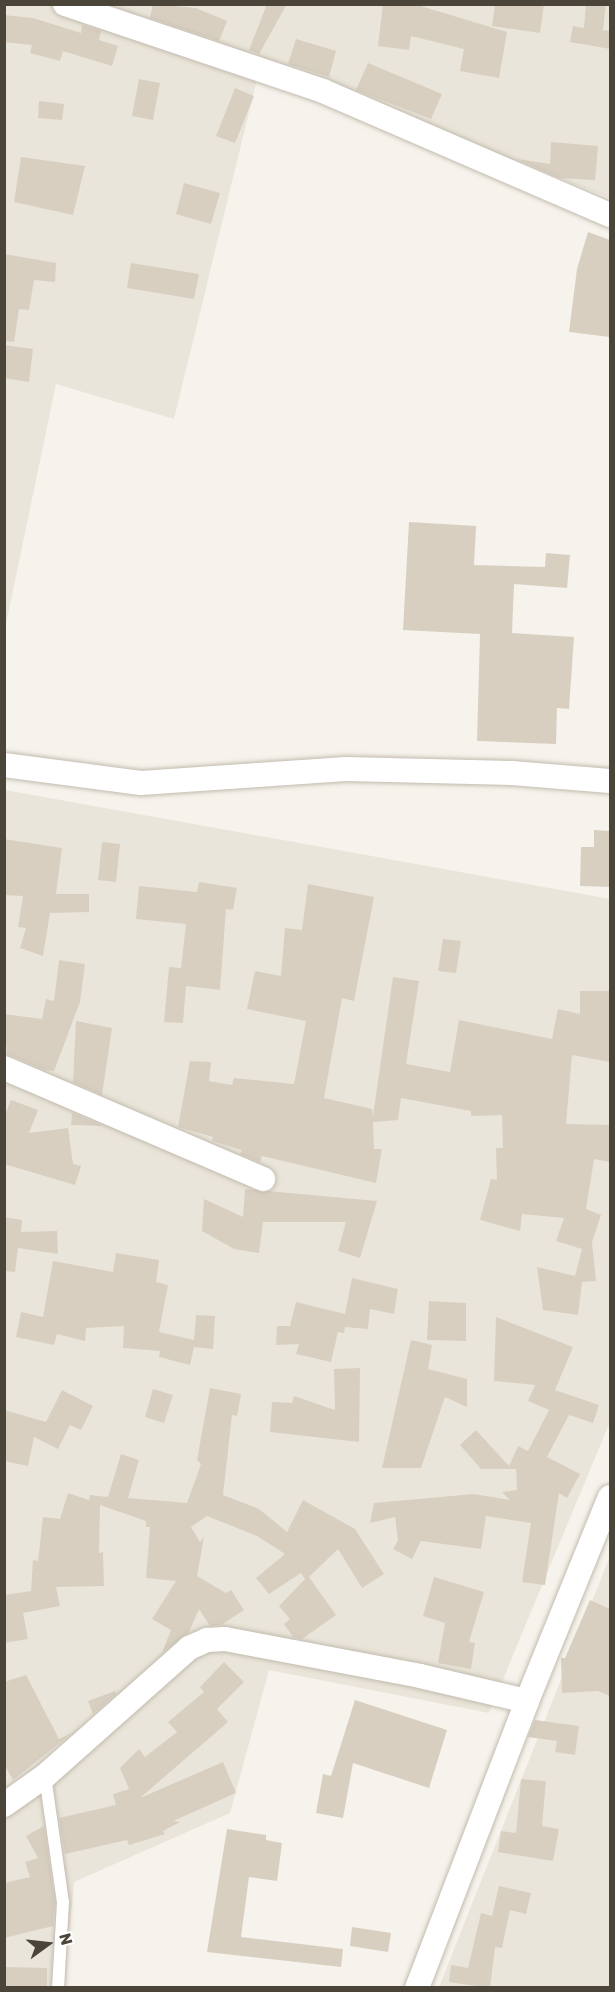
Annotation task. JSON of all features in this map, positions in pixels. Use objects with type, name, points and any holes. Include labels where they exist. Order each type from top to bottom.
[{"type":"street","points":[[64,4],[323,91],[610,215]]},
{"type":"street","points":[[4,765],[141,783],[346,769],[512,773],[610,781]]},
{"type":"street","points":[[4,1068],[263,1179]]},
{"type":"street","points":[[417,1988],[527,1701],[610,1497]]},
{"type":"street","points":[[4,1805],[45,1776],[189,1648],[207,1640],[225,1639],[420,1676],[527,1701]]},
{"type":"lane","points":[[45,1776],[63,1902],[58,1988]]},
{"type":"shaded area","points":[[5,5],[610,5],[610,198],[261,63],[174,419],[56,384],[5,629]]},
{"type":"shaded area","points":[[5,790],[610,899],[610,1422],[489,1713],[269,1670],[230,1813],[74,1882],[64,1987],[5,1988]]},
{"type":"shaded area","points":[[610,1556],[610,1987],[439,1987]]},
{"type":"building","points":[[153,4],[196,8],[227,21],[219,41],[150,18]]},
{"type":"building","points":[[267,4],[287,4],[259,54],[249,50]]},
{"type":"building","points":[[383,4],[414,4],[507,32],[499,78],[460,71],[464,49],[411,36],[409,50],[378,46]]},
{"type":"building","points":[[495,4],[544,4],[540,33],[492,26]]},
{"type":"building","points":[[586,4],[606,4],[603,30],[610,31],[610,49],[570,42],[573,26],[584,28]]},
{"type":"building","points":[[4,15],[33,18],[81,33],[82,25],[101,31],[99,40],[118,46],[112,66],[63,51],[60,61],[30,53],[32,45],[4,42]]},
{"type":"building","points":[[296,39],[336,51],[329,77],[288,64]]},
{"type":"building","points":[[368,63],[442,94],[431,119],[356,90]]},
{"type":"building","points":[[139,79],[160,83],[153,120],[132,116]]},
{"type":"building","points":[[235,88],[254,96],[235,143],[216,136]]},
{"type":"building","points":[[39,101],[64,104],[62,120],[38,118]]},
{"type":"building","points":[[551,142],[598,146],[595,180],[559,178],[517,159],[550,164]]},
{"type":"building","points":[[21,157],[85,166],[73,215],[14,202]]},
{"type":"building","points":[[184,183],[220,193],[211,224],[176,214]]},
{"type":"building","points":[[588,232],[610,240],[610,337],[569,332],[577,269]]},
{"type":"building","points":[[4,254],[56,263],[55,282],[34,280],[29,310],[19,309],[14,342],[4,341]]},
{"type":"building","points":[[131,263],[199,274],[194,299],[127,288]]},
{"type":"building","points":[[4,345],[33,349],[29,382],[4,378]]},
{"type":"building","points":[[409,522],[476,526],[474,565],[545,567],[546,553],[570,555],[567,588],[514,584],[512,633],[574,637],[569,709],[557,708],[556,744],[477,741],[480,634],[403,630]]},
{"type":"building","points":[[594,830],[610,831],[610,887],[580,886],[581,847],[594,847]]},
{"type":"building","points":[[4,839],[62,848],[56,894],[89,894],[89,912],[50,913],[43,956],[20,948],[26,928],[18,927],[23,896],[4,895]]},
{"type":"building","points":[[102,842],[120,844],[116,882],[98,880]]},
{"type":"building","points":[[199,882],[237,888],[233,910],[226,909],[220,990],[186,986],[183,1023],[164,1022],[169,967],[181,968],[186,924],[136,919],[139,886],[197,892]]},
{"type":"building","points":[[308,884],[374,897],[354,1001],[342,998],[324,1098],[372,1109],[373,1116],[393,977],[419,981],[406,1064],[450,1072],[459,1020],[552,1039],[558,1009],[580,1014],[580,991],[610,991],[610,1062],[572,1055],[566,1124],[610,1125],[610,1162],[594,1159],[586,1209],[601,1215],[592,1242],[596,1281],[582,1282],[578,1315],[543,1310],[537,1267],[575,1276],[582,1249],[556,1241],[564,1218],[522,1214],[520,1231],[480,1220],[491,1179],[497,1180],[496,1148],[503,1148],[502,1115],[471,1116],[471,1111],[401,1098],[398,1120],[373,1122],[374,1149],[382,1149],[376,1183],[262,1156],[260,1162],[240,1154],[242,1150],[212,1141],[213,1137],[178,1127],[190,1061],[211,1062],[209,1081],[232,1085],[234,1078],[294,1084],[306,1021],[247,1009],[255,971],[281,976],[285,928],[302,930]]},
{"type":"building","points":[[443,939],[461,941],[456,973],[438,971]]},
{"type":"building","points":[[59,960],[85,964],[80,1002],[54,1071],[45,1070],[7,1054],[4,1014],[42,1019],[46,999],[54,1001]]},
{"type":"building","points":[[76,1021],[112,1028],[102,1095],[73,1082]]},
{"type":"building","points":[[11,1100],[38,1110],[29,1133],[68,1128],[73,1164],[81,1166],[75,1185],[4,1164],[4,1117]]},
{"type":"building","points":[[72,1113],[101,1125],[101,1126],[71,1125]]},
{"type":"building","points":[[245,1189],[377,1201],[360,1258],[338,1251],[346,1222],[263,1222],[259,1253],[234,1249],[202,1231],[204,1199],[243,1217]]},
{"type":"building","points":[[4,1217],[22,1220],[21,1232],[57,1231],[58,1254],[18,1248],[15,1272],[4,1271]]},
{"type":"building","points":[[116,1253],[159,1260],[156,1282],[168,1285],[159,1332],[194,1340],[196,1315],[215,1316],[213,1349],[194,1347],[190,1365],[159,1357],[160,1351],[123,1348],[124,1326],[86,1328],[85,1341],[57,1334],[54,1345],[16,1337],[21,1312],[43,1317],[53,1261],[113,1272]]},
{"type":"building","points":[[352,1278],[398,1289],[394,1314],[370,1309],[368,1329],[345,1327],[344,1333],[338,1332],[331,1362],[296,1354],[299,1344],[276,1345],[277,1326],[290,1326],[296,1302],[345,1314]]},
{"type":"building","points":[[429,1301],[466,1303],[466,1341],[427,1340]]},
{"type":"building","points":[[496,1317],[573,1347],[555,1390],[599,1405],[593,1423],[569,1415],[547,1457],[580,1474],[567,1498],[559,1493],[545,1585],[522,1582],[531,1523],[486,1516],[481,1549],[421,1541],[412,1559],[393,1549],[398,1540],[395,1517],[370,1523],[374,1503],[474,1494],[510,1500],[502,1492],[517,1490],[516,1469],[481,1469],[460,1445],[476,1430],[509,1466],[518,1446],[528,1451],[549,1410],[528,1401],[535,1385],[494,1381]]},
{"type":"building","points":[[411,1340],[432,1345],[428,1369],[467,1379],[467,1407],[445,1397],[421,1468],[382,1468]]},
{"type":"building","points":[[360,1368],[359,1442],[270,1432],[272,1402],[292,1403],[294,1396],[335,1410],[334,1369]]},
{"type":"building","points":[[210,1388],[241,1394],[237,1416],[232,1415],[223,1495],[259,1509],[287,1532],[303,1500],[355,1529],[384,1574],[362,1588],[338,1549],[309,1577],[336,1615],[302,1639],[293,1637],[284,1624],[290,1619],[279,1606],[305,1579],[301,1573],[269,1594],[256,1578],[285,1554],[257,1536],[207,1516],[191,1527],[200,1542],[204,1537],[197,1576],[226,1593],[231,1590],[244,1610],[221,1625],[210,1626],[199,1609],[189,1632],[162,1653],[171,1630],[152,1619],[176,1581],[146,1578],[150,1527],[146,1527],[146,1521],[100,1505],[99,1553],[103,1552],[104,1586],[56,1587],[60,1606],[23,1613],[28,1639],[4,1643],[4,1595],[31,1591],[33,1560],[38,1561],[43,1517],[60,1519],[68,1493],[89,1500],[90,1495],[108,1497],[121,1454],[139,1460],[128,1498],[187,1503],[201,1464],[197,1460]]},
{"type":"building","points":[[153,1389],[173,1395],[164,1423],[145,1417]]},
{"type":"building","points":[[62,1390],[93,1406],[81,1430],[70,1425],[58,1449],[34,1437],[28,1466],[4,1461],[4,1410],[46,1422]]},
{"type":"building","points":[[434,1577],[484,1592],[469,1642],[475,1643],[471,1669],[438,1663],[445,1623],[423,1616]]},
{"type":"building","points":[[590,1600],[610,1609],[610,1696],[598,1691],[562,1693],[561,1658],[565,1658]]},
{"type":"building","points":[[224,1662],[244,1682],[217,1709],[228,1722],[140,1798],[223,1762],[236,1793],[173,1821],[180,1822],[163,1831],[165,1834],[129,1845],[127,1840],[65,1854],[59,1818],[116,1805],[113,1794],[129,1789],[120,1768],[139,1749],[145,1757],[177,1732],[168,1722],[204,1692],[200,1687]]},
{"type":"building","points":[[26,1675],[59,1739],[72,1733],[13,1780],[4,1764],[4,1682]]},
{"type":"building","points":[[115,1691],[116,1694],[93,1714],[88,1701]]},
{"type":"building","points":[[355,1700],[447,1730],[429,1788],[353,1763],[343,1818],[316,1813],[323,1774],[331,1776]]},
{"type":"building","points":[[535,1720],[579,1726],[575,1755],[555,1752],[557,1741],[528,1737]]},
{"type":"building","points":[[521,1779],[546,1781],[542,1826],[559,1829],[553,1861],[498,1852],[501,1831],[516,1833]]},
{"type":"building","points":[[44,1826],[55,1902],[53,1926],[4,1938],[4,1883],[30,1877],[25,1862],[38,1858],[26,1836]]},
{"type":"building","points":[[227,1829],[266,1835],[266,1840],[282,1843],[277,1881],[249,1877],[241,1937],[343,1949],[341,1967],[207,1952]]},
{"type":"building","points":[[499,1886],[531,1893],[526,1914],[510,1910],[502,1948],[495,1947],[490,1988],[449,1982],[451,1965],[468,1968],[481,1913],[492,1916]]},
{"type":"building","points":[[352,1927],[391,1933],[388,1952],[350,1946]]},
{"type":"building","points":[[4,1967],[47,1968],[47,1988],[4,1988]]}]
